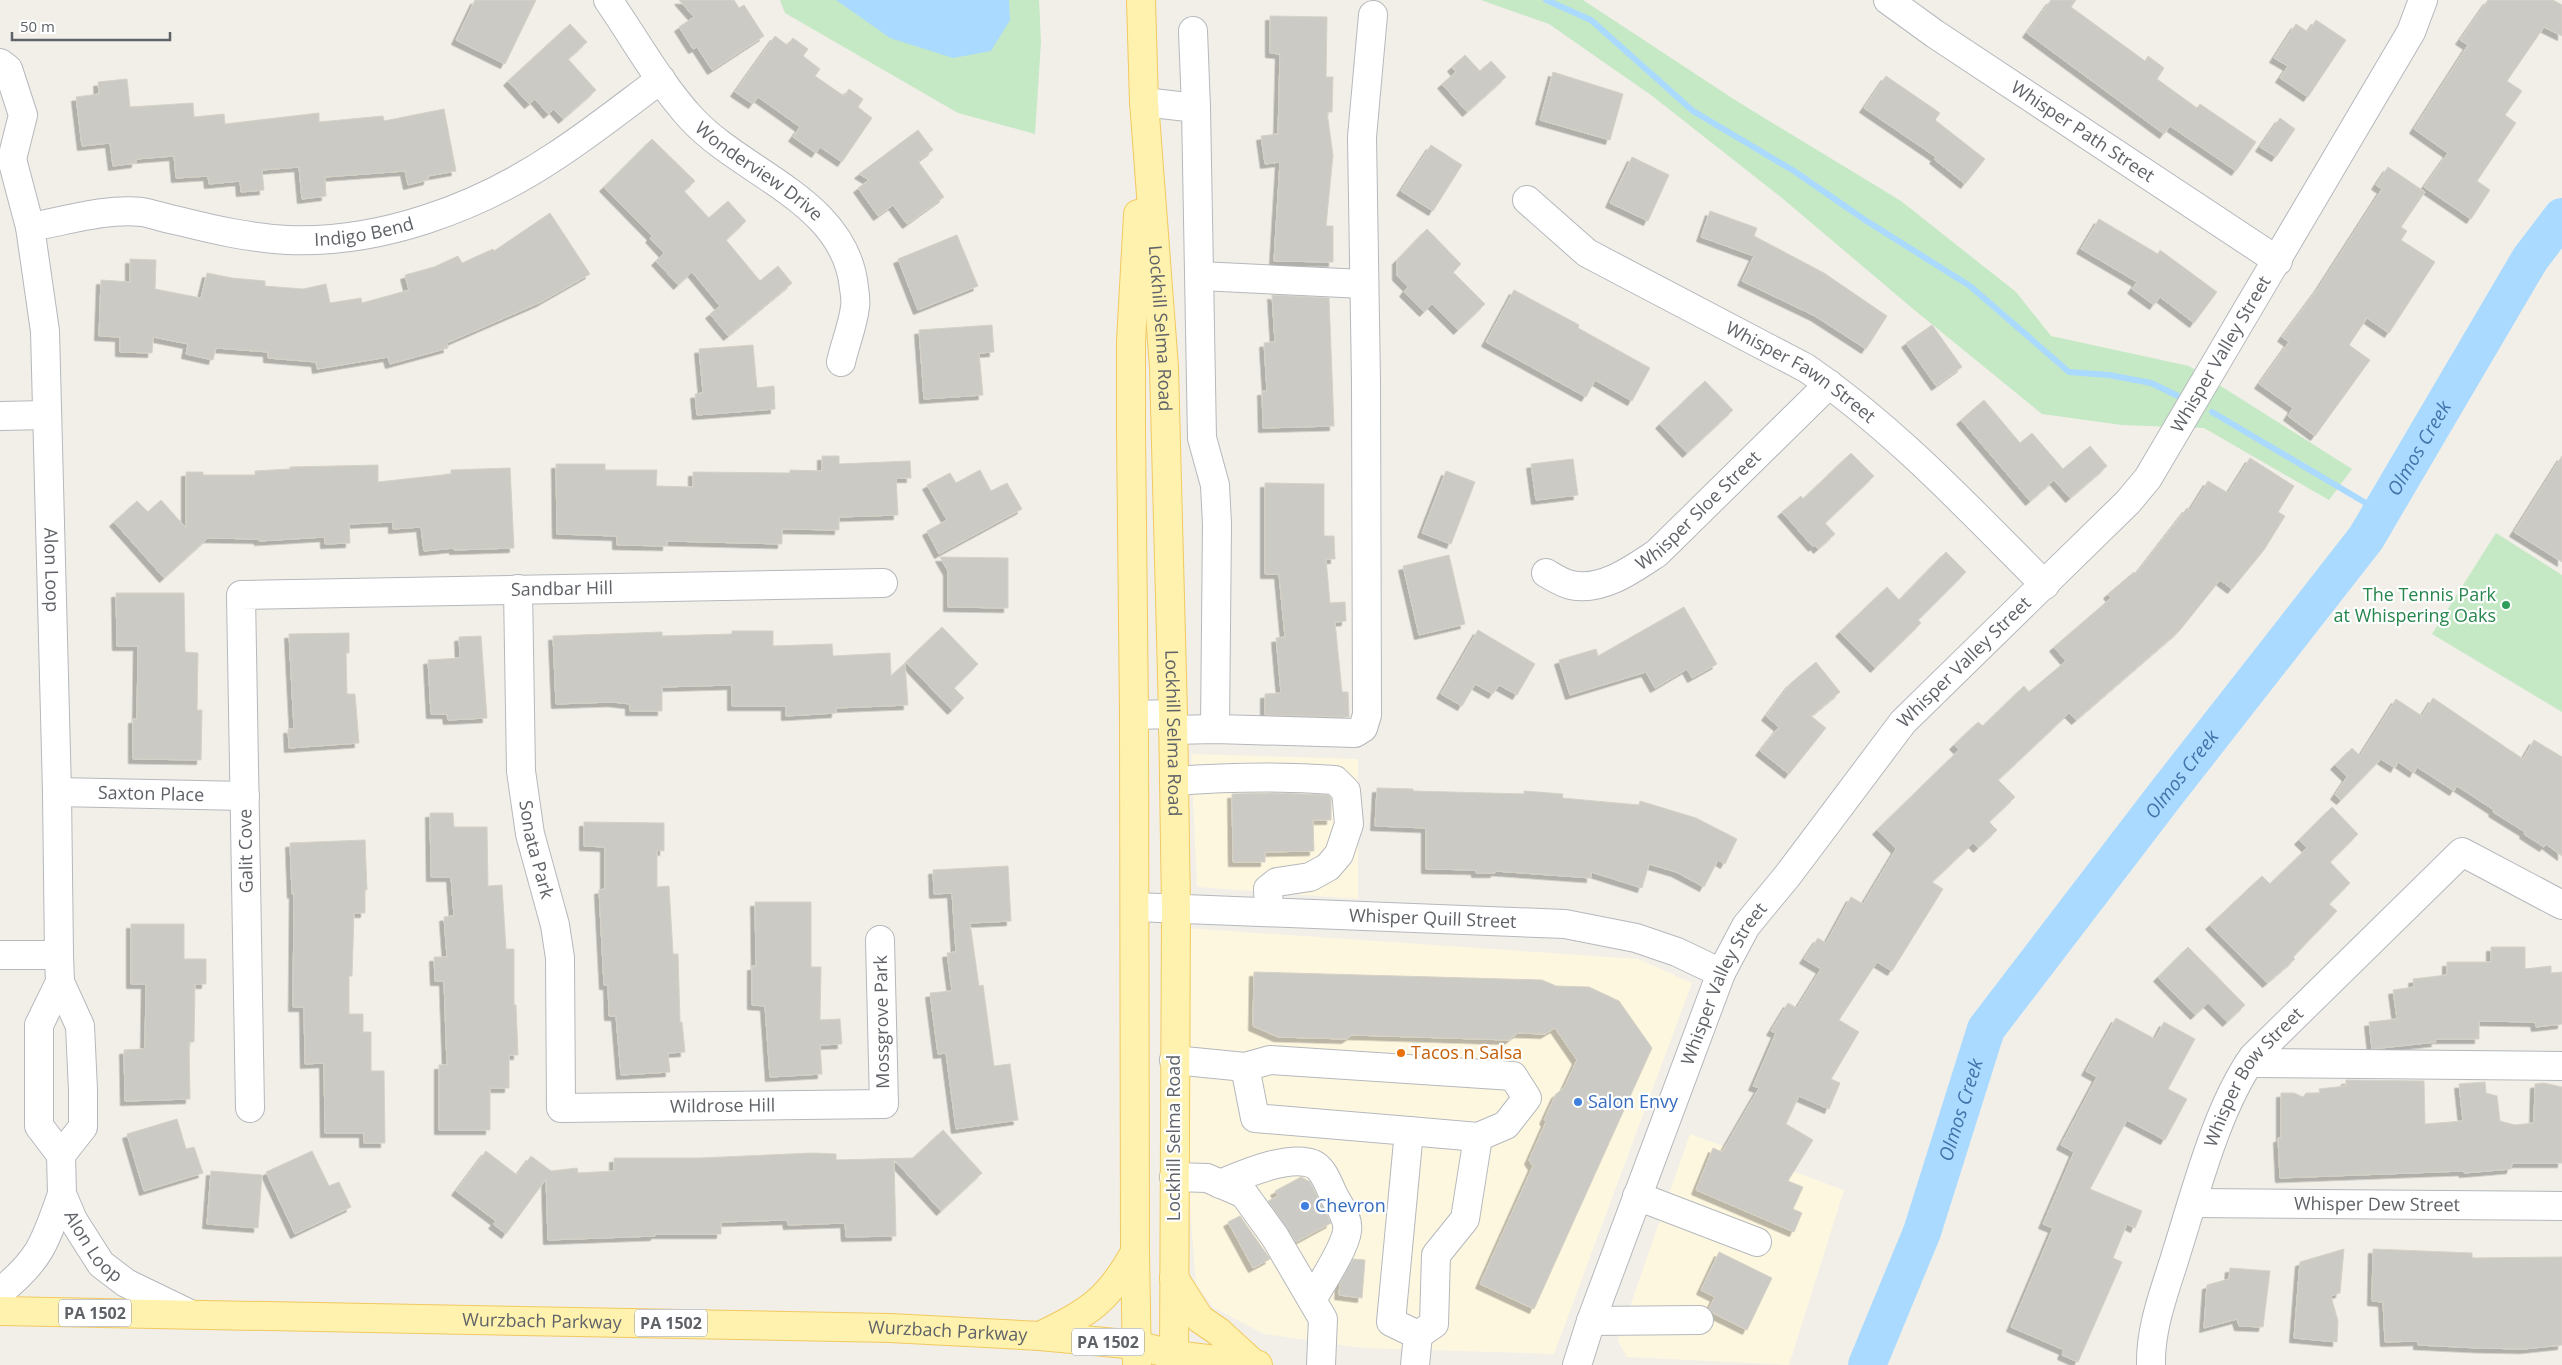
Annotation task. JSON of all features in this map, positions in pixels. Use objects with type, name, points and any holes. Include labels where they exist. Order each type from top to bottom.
[{"type":"main road","name":"Lockhill Selma Road","points":[[1141,9],[1144,102],[1164,366],[1173,722],[1176,908],[1174,1360]]},
{"type":"main road","name":"Lockhill Selma Road","points":[[1137,1355],[1131,342],[1144,102]]},
{"type":"main road","points":[[1135,1056],[1174,1060]]},
{"type":"main road","points":[[1040,1336],[1071,1321],[1099,1301],[1118,1281],[1135,1252]]},
{"type":"main road","points":[[1173,1277],[1200,1319],[1219,1332],[1256,1365]]},
{"type":"main road","name":"Wurzbach Parkway","points":[[0,1311],[890,1328],[1040,1336],[1137,1355],[1174,1360],[1256,1365]]},
{"type":"street","name":"Wonderview Drive","points":[[608,0],[661,79],[692,118],[722,145],[796,196],[820,219],[842,248],[853,272],[856,306],[841,362]]},
{"type":"street","name":"Whisper Path Street","points":[[1888,0],[1935,34],[2278,261]]},
{"type":"street","name":"Whisper Valley Street","points":[[1577,1365],[1590,1321],[1721,973],[1746,926],[1788,875],[1903,722],[2045,585],[2128,502],[2148,478],[2278,261],[2411,32],[2424,0]]},
{"type":"street","points":[[1134,715],[1215,729],[1355,733],[1362,728],[1367,715],[1366,382],[1362,137],[1373,15]]},
{"type":"street","points":[[1192,31],[1196,108],[1202,438],[1214,485],[1217,524],[1215,729]]},
{"type":"street","name":"Alon Loop","points":[[0,63],[8,70],[23,115],[6,154],[30,227],[45,330],[57,792],[58,955],[60,982],[80,1026],[82,1074],[83,1127],[61,1155],[62,1194],[72,1220],[101,1264],[126,1283],[190,1314]]},
{"type":"street","name":"Indigo Bend","points":[[30,227],[111,212],[142,212],[236,234],[288,240],[336,238],[397,228],[448,211],[502,187],[554,157],[661,79]]},
{"type":"street","points":[[1144,102],[1196,108]]},
{"type":"street","name":"Whisper Fawn Street","points":[[1526,200],[1587,253],[1806,368],[1829,384],[1906,446],[2045,585]]},
{"type":"street","points":[[1200,276],[1363,284]]},
{"type":"street","name":"Whisper Sloe Street","points":[[1546,573],[1571,585],[1598,584],[1626,573],[1657,553],[1829,384]]},
{"type":"street","points":[[0,416],[47,415]]},
{"type":"street","name":"Sandbar Hill","points":[[241,595],[883,582]]},
{"type":"street","name":"Sonata Park","points":[[518,589],[521,771],[530,834],[548,897],[560,958],[561,1108]]},
{"type":"street","name":"Galit Cove","points":[[241,595],[250,1108]]},
{"type":"street","points":[[1174,781],[1239,776],[1302,778],[1335,780],[1346,791],[1349,824],[1339,854],[1328,868],[1310,877],[1277,882],[1268,889],[1269,912]]},
{"type":"street","name":"Saxton Place","points":[[57,792],[245,796]]},
{"type":"street","name":"Whisper Bow Street","points":[[2151,1365],[2150,1341],[2192,1203],[2224,1111],[2249,1063],[2295,1014],[2462,852],[2562,905]]},
{"type":"street","name":"Whisper Quill Street","points":[[1135,907],[1555,924],[1594,928],[1636,938],[1677,952],[1721,973]]},
{"type":"street","name":"Mossgrove Park","points":[[880,940],[884,1104]]},
{"type":"street","points":[[0,955],[58,955]]},
{"type":"street","points":[[60,982],[39,1025],[39,1126],[61,1155]]},
{"type":"street","points":[[1174,1060],[1245,1067],[1270,1060],[1513,1076],[1527,1098],[1506,1125],[1478,1137],[1255,1118],[1245,1067]]},
{"type":"street","points":[[2249,1063],[2562,1066]]},
{"type":"street","points":[[39,1076],[82,1074]]},
{"type":"street","name":"Wildrose Hill","points":[[561,1108],[884,1104]]},
{"type":"street","points":[[1409,1131],[1391,1322],[1418,1335]]},
{"type":"street","points":[[1418,1335],[1434,1324],[1436,1255],[1465,1219],[1478,1137]]},
{"type":"street","points":[[1220,1184],[1264,1166],[1300,1163],[1313,1164],[1321,1171],[1347,1219],[1347,1232],[1343,1244],[1312,1300]]},
{"type":"street","points":[[1174,1177],[1207,1178],[1244,1194],[1275,1237],[1323,1319],[1321,1365]]},
{"type":"street","name":"Alon Loop","points":[[0,1292],[30,1265],[40,1252],[62,1194]]},
{"type":"street","points":[[1637,1196],[1757,1242]]},
{"type":"street","name":"Whisper Dew Street","points":[[2192,1203],[2562,1206]]},
{"type":"street","points":[[1590,1321],[1699,1320]]},
{"type":"street","points":[[1416,1365],[1418,1335]]},
{"type":"shaded area","points":[[1191,754],[1358,759],[1358,899],[1197,887]]},
{"type":"shaded area","points":[[1186,928],[1638,959],[1692,983],[1554,1354],[1363,1348],[1264,1334],[1213,1307],[1196,1285],[1184,1128]]},
{"type":"shaded area","points":[[1690,1134],[1844,1190],[1789,1365],[1627,1357],[1618,1341]]},
{"type":"green space","points":[[780,0],[1039,0],[1041,42],[1035,134],[958,113],[785,13]]},
{"type":"green space","points":[[1481,0],[1583,0],[1735,100],[1901,201],[2016,292],[2051,336],[2189,366],[2352,469],[2329,500],[2204,428],[2122,425],[2042,414],[1912,308],[1782,198],[1651,95],[1549,24]]},
{"type":"green space","name":"The Tennis Park at Whispering Oaks","points":[[2496,533],[2562,575],[2562,712],[2432,634]]},
{"type":"water","points":[[836,0],[1009,0],[1010,20],[991,51],[953,58],[890,38]]},
{"type":"building","points":[[475,0],[536,0],[505,64],[456,40]]},
{"type":"building","points":[[679,0],[734,0],[739,8],[744,5],[764,36],[712,70],[697,47],[693,49],[679,27],[694,17]]},
{"type":"building","points":[[2051,0],[2076,0],[2071,7],[2145,61],[2148,56],[2164,68],[2157,79],[2197,108],[2200,104],[2256,142],[2236,171],[2170,126],[2164,134],[2027,33]]},
{"type":"building","points":[[2488,0],[2553,0],[2562,5],[2562,36],[2544,27],[2507,81],[2522,91],[2505,115],[2516,123],[2477,181],[2490,190],[2471,219],[2424,187],[2448,153],[2414,129],[2468,45],[2460,40]]},
{"type":"building","points":[[1270,16],[1327,17],[1326,77],[1333,77],[1332,112],[1327,112],[1333,155],[1326,226],[1333,226],[1333,262],[1274,261],[1280,162],[1265,164],[1261,136],[1278,134],[1280,54],[1270,53]]},
{"type":"building","points":[[2316,20],[2346,40],[2308,97],[2280,78],[2288,66],[2274,58],[2296,24],[2308,32]]},
{"type":"building","points":[[570,24],[587,42],[568,59],[596,90],[563,119],[554,109],[548,114],[535,99],[529,104],[508,81]]},
{"type":"building","points":[[775,36],[787,45],[793,38],[808,49],[803,56],[820,69],[815,76],[844,96],[849,89],[863,99],[858,107],[872,118],[842,162],[820,147],[816,153],[793,137],[800,127],[758,97],[753,104],[735,92]]},
{"type":"building","points":[[1465,55],[1480,71],[1491,61],[1506,77],[1467,112],[1442,84],[1456,72],[1452,67]]},
{"type":"building","points":[[1553,72],[1623,94],[1610,140],[1540,120]]},
{"type":"building","points":[[1886,76],[1940,113],[1935,120],[1985,159],[1965,184],[1934,159],[1936,157],[1864,108]]},
{"type":"building","points":[[127,79],[130,107],[193,103],[194,117],[224,114],[225,124],[319,113],[319,122],[383,116],[384,121],[444,109],[456,171],[428,176],[428,180],[408,185],[405,171],[325,177],[326,196],[302,199],[299,167],[262,170],[264,190],[241,192],[240,181],[209,184],[208,176],[176,178],[174,156],[136,159],[136,163],[113,166],[110,143],[82,146],[76,97],[99,94],[98,82]]},
{"type":"building","points":[[2280,118],[2295,129],[2276,157],[2260,147]]},
{"type":"building","points":[[918,130],[933,150],[918,161],[944,197],[907,224],[893,205],[878,216],[858,188],[869,180],[859,174]]},
{"type":"building","points":[[652,139],[695,181],[684,191],[709,218],[728,201],[746,221],[726,240],[760,281],[778,266],[792,283],[728,336],[710,314],[720,306],[692,272],[678,285],[656,261],[664,253],[650,238],[652,236],[604,187]]},
{"type":"building","points":[[1431,145],[1462,165],[1433,211],[1401,191]]},
{"type":"building","points":[[1632,157],[1669,175],[1648,221],[1610,203]]},
{"type":"building","points":[[2388,167],[2425,192],[2401,227],[2407,231],[2401,240],[2435,262],[2389,333],[2367,318],[2349,345],[2370,360],[2315,436],[2288,416],[2293,408],[2259,384],[2289,342],[2282,337],[2319,287],[2382,189],[2376,185]]},
{"type":"building","points":[[1710,211],[1757,228],[1754,236],[1824,273],[1887,316],[1866,349],[1815,316],[1742,281],[1754,256],[1701,237]]},
{"type":"building","points":[[550,213],[590,274],[541,302],[447,343],[448,348],[390,364],[388,357],[317,369],[316,362],[268,358],[268,352],[216,348],[213,360],[186,354],[188,344],[153,337],[152,353],[120,352],[120,337],[99,336],[101,280],[130,282],[130,259],[156,260],[155,289],[201,298],[207,273],[232,278],[265,281],[265,286],[303,289],[326,284],[330,303],[361,298],[362,303],[409,290],[405,275],[434,267],[458,256],[462,263],[493,249],[494,251]]},
{"type":"building","points":[[2099,219],[2158,254],[2160,250],[2217,292],[2194,323],[2160,297],[2154,305],[2132,289],[2137,282],[2081,249]]},
{"type":"building","points":[[1427,229],[1461,264],[1453,272],[1485,304],[1458,330],[1432,304],[1424,312],[1404,292],[1408,287],[1397,276],[1397,260]]},
{"type":"building","points":[[957,235],[978,286],[918,310],[898,259]]},
{"type":"building","points":[[1514,290],[1579,325],[1578,328],[1650,368],[1632,401],[1595,380],[1586,397],[1486,342]]},
{"type":"building","points":[[1272,295],[1329,298],[1334,426],[1263,428],[1262,391],[1267,391],[1264,343],[1275,342]]},
{"type":"building","points":[[992,325],[994,352],[979,353],[983,395],[924,399],[919,330]]},
{"type":"building","points":[[1932,325],[1962,367],[1936,386],[1906,343]]},
{"type":"building","points":[[753,345],[757,388],[774,386],[775,409],[697,415],[695,394],[703,393],[699,349]]},
{"type":"building","points":[[1705,381],[1733,410],[1687,453],[1660,424]]},
{"type":"building","points":[[1984,400],[2020,443],[2032,433],[2063,469],[2090,446],[2107,466],[2070,498],[2054,480],[2030,501],[1961,420]]},
{"type":"building","points":[[1851,453],[1874,476],[1825,523],[1835,534],[1818,549],[1815,545],[1813,547],[1782,512],[1801,496],[1803,499]]},
{"type":"building","points":[[822,456],[839,456],[839,464],[910,461],[911,478],[896,478],[898,515],[839,517],[839,530],[782,529],[782,544],[667,541],[667,546],[617,545],[617,536],[557,534],[556,464],[605,464],[605,470],[657,470],[656,486],[693,487],[693,472],[790,473],[790,470],[822,471]]},
{"type":"building","points":[[2562,456],[2562,562],[2514,532]]},
{"type":"building","points":[[2250,458],[2294,486],[2278,512],[2285,516],[2264,550],[2232,589],[2220,580],[2180,630],[2076,720],[2069,713],[1998,780],[2015,797],[1989,822],[1997,830],[1978,848],[1973,843],[1932,882],[1943,889],[1892,971],[1877,962],[1839,1020],[1859,1032],[1831,1079],[1840,1083],[1829,1109],[1799,1096],[1786,1124],[1813,1140],[1788,1181],[1803,1187],[1793,1209],[1802,1213],[1794,1232],[1696,1190],[1713,1148],[1722,1152],[1759,1088],[1753,1086],[1776,1033],[1771,1031],[1788,1003],[1797,1008],[1821,969],[1804,959],[1818,938],[1826,943],[1851,897],[1863,904],[1896,849],[1877,830],[1959,750],[1954,745],[1978,722],[1983,726],[2024,686],[2029,692],[2066,661],[2054,647],[2111,598],[2108,594],[2134,572],[2136,574],[2187,508],[2190,510],[2208,481],[2228,493]]},
{"type":"building","points":[[1573,459],[1578,495],[1536,500],[1531,464]]},
{"type":"building","points":[[378,465],[378,482],[451,474],[451,470],[510,468],[514,548],[454,550],[454,548],[424,551],[421,527],[393,529],[393,522],[349,524],[350,543],[325,544],[325,537],[259,541],[259,539],[208,538],[164,578],[114,522],[137,501],[148,512],[161,500],[186,528],[186,472],[203,472],[203,475],[255,475],[255,471],[290,469],[290,467]]},
{"type":"building","points":[[980,470],[991,491],[1007,483],[1022,509],[939,554],[927,531],[947,520],[927,485],[950,473],[956,483]]},
{"type":"building","points":[[1446,471],[1475,482],[1451,544],[1422,533]]},
{"type":"building","points":[[1265,483],[1324,484],[1324,536],[1334,536],[1335,559],[1326,559],[1330,603],[1345,602],[1346,621],[1335,622],[1342,692],[1348,692],[1349,717],[1265,715],[1265,694],[1281,693],[1276,638],[1285,637],[1279,574],[1265,574]]},
{"type":"building","points":[[1946,552],[1966,572],[1918,620],[1921,623],[1875,668],[1840,632],[1887,587],[1899,600]]},
{"type":"building","points":[[1449,555],[1465,624],[1419,635],[1403,566]]},
{"type":"building","points":[[940,557],[1008,558],[1008,608],[948,607],[948,571]]},
{"type":"building","points":[[116,593],[184,593],[185,652],[198,653],[197,710],[202,710],[201,760],[133,759],[133,719],[137,719],[138,646],[117,646]]},
{"type":"building","points":[[1684,607],[1717,664],[1692,678],[1687,669],[1655,688],[1646,672],[1570,695],[1559,660],[1596,649],[1598,656]]},
{"type":"building","points":[[942,627],[978,664],[954,688],[964,698],[952,710],[906,662]]},
{"type":"building","points":[[1478,630],[1535,664],[1517,695],[1499,685],[1493,694],[1475,684],[1462,706],[1441,694]]},
{"type":"building","points":[[732,631],[773,631],[773,646],[832,644],[833,656],[890,653],[891,676],[905,663],[908,705],[836,708],[836,713],[786,716],[786,706],[732,706],[732,685],[662,687],[662,711],[630,711],[630,704],[612,702],[556,704],[553,636],[662,632],[662,636],[732,634]]},
{"type":"building","points":[[349,633],[349,653],[346,653],[347,694],[355,694],[359,743],[289,748],[288,729],[294,729],[289,634]]},
{"type":"building","points":[[481,636],[487,718],[448,720],[447,714],[431,714],[428,660],[460,658],[459,637]]},
{"type":"building","points":[[1816,662],[1840,692],[1811,716],[1826,728],[1789,774],[1760,751],[1779,727],[1766,716],[1791,683]]},
{"type":"building","points":[[2433,698],[2523,759],[2534,740],[2562,757],[2562,856],[2546,844],[2544,847],[2524,834],[2525,832],[2457,786],[2454,791],[2417,767],[2414,773],[2398,762],[2395,768],[2381,759],[2341,800],[2335,795],[2347,777],[2335,765],[2352,748],[2360,756],[2396,699],[2422,716]]},
{"type":"building","points":[[1377,788],[1413,789],[1413,791],[1524,794],[1524,791],[1563,794],[1562,798],[1639,805],[1640,801],[1696,818],[1737,839],[1725,864],[1718,860],[1704,887],[1676,872],[1649,864],[1642,888],[1591,872],[1591,878],[1495,871],[1495,873],[1476,873],[1476,870],[1426,869],[1426,828],[1375,826]]},
{"type":"building","points":[[1232,794],[1328,795],[1331,798],[1331,820],[1313,820],[1314,851],[1265,852],[1265,862],[1233,862]]},
{"type":"building","points":[[2332,807],[2358,834],[2330,862],[2350,883],[2329,904],[2337,911],[2293,957],[2295,959],[2267,983],[2210,925],[2262,876],[2270,884],[2307,848],[2299,840]]},
{"type":"building","points":[[430,813],[453,813],[454,827],[487,827],[488,886],[502,885],[506,949],[514,949],[514,1005],[516,1005],[518,1055],[509,1055],[509,1088],[490,1088],[490,1130],[439,1130],[439,1065],[447,1065],[444,981],[435,981],[434,957],[447,957],[444,917],[454,916],[451,877],[431,877]]},
{"type":"building","points":[[584,822],[664,823],[664,851],[657,850],[657,887],[669,886],[673,954],[678,954],[680,1022],[682,1022],[685,1052],[668,1053],[670,1072],[621,1075],[616,1016],[609,1016],[608,985],[604,985],[599,890],[605,889],[605,847],[584,846]]},
{"type":"building","points":[[365,840],[367,890],[365,890],[365,913],[354,913],[352,976],[349,976],[349,1014],[363,1014],[363,1032],[371,1032],[371,1071],[384,1071],[385,1143],[364,1143],[364,1133],[325,1133],[324,1063],[305,1064],[304,1007],[293,1007],[294,893],[292,894],[290,843]]},
{"type":"building","points":[[1008,866],[1011,921],[970,923],[979,986],[983,985],[994,1066],[1010,1064],[1018,1120],[956,1129],[946,1053],[938,1054],[930,993],[952,991],[947,953],[956,952],[952,893],[934,894],[933,870]]},
{"type":"building","points":[[755,902],[811,902],[811,967],[821,967],[820,1020],[840,1019],[842,1044],[820,1045],[822,1074],[770,1077],[765,1006],[752,1005],[752,966],[756,966]]},
{"type":"building","points":[[131,924],[184,924],[184,959],[206,959],[206,984],[195,984],[194,1042],[189,1042],[190,1099],[125,1101],[124,1050],[145,1049],[146,984],[131,984]]},
{"type":"building","points":[[2188,947],[2245,1005],[2227,1022],[2208,1003],[2195,1015],[2158,977]]},
{"type":"building","points":[[2491,947],[2525,947],[2525,969],[2551,966],[2551,973],[2562,972],[2562,1024],[2536,1027],[2535,1022],[2479,1021],[2479,1039],[2435,1039],[2436,1042],[2372,1049],[2369,1022],[2397,1019],[2393,990],[2414,987],[2413,979],[2447,975],[2447,962],[2491,962]]},
{"type":"building","points":[[1254,972],[1542,980],[1556,986],[1589,987],[1619,1001],[1652,1048],[1534,1309],[1480,1284],[1533,1166],[1529,1160],[1546,1122],[1544,1120],[1556,1094],[1564,1088],[1577,1060],[1555,1028],[1545,1034],[1518,1033],[1509,1040],[1352,1035],[1346,1039],[1278,1037],[1253,1026]]},
{"type":"building","points":[[2116,1018],[2155,1039],[2164,1022],[2195,1039],[2168,1089],[2187,1099],[2165,1140],[2127,1120],[2090,1189],[2142,1211],[2135,1228],[2127,1224],[2113,1258],[2122,1262],[2078,1362],[2062,1355],[2064,1350],[2011,1327],[2053,1228],[2043,1224],[2074,1152],[2061,1145],[2097,1077],[2086,1071]]},
{"type":"building","points":[[2346,1080],[2424,1081],[2425,1124],[2463,1121],[2459,1084],[2485,1082],[2486,1093],[2497,1096],[2500,1121],[2515,1125],[2534,1123],[2535,1084],[2544,1083],[2562,1087],[2562,1163],[2512,1163],[2511,1169],[2464,1173],[2463,1171],[2280,1178],[2278,1138],[2281,1138],[2281,1093],[2294,1093],[2303,1097],[2306,1093],[2320,1093],[2319,1089],[2346,1086]]},
{"type":"building","points":[[177,1119],[186,1149],[194,1147],[203,1173],[144,1191],[127,1134]]},
{"type":"building","points":[[943,1130],[982,1173],[941,1211],[894,1160],[896,1236],[846,1237],[845,1223],[788,1225],[787,1220],[721,1222],[721,1234],[655,1234],[655,1236],[548,1240],[546,1179],[506,1234],[493,1224],[496,1221],[456,1191],[486,1151],[517,1175],[531,1156],[551,1171],[577,1168],[578,1173],[614,1171],[614,1158],[700,1158],[813,1153],[836,1154],[836,1160],[913,1158]]},
{"type":"building","points":[[312,1151],[329,1186],[339,1182],[351,1207],[295,1234],[266,1172]]},
{"type":"building","points":[[211,1171],[262,1175],[258,1228],[207,1224]]},
{"type":"building","name":"Chevron","points":[[1301,1177],[1310,1182],[1331,1223],[1296,1242],[1268,1201],[1278,1196],[1275,1191]]},
{"type":"building","points":[[1240,1216],[1270,1259],[1253,1268],[1228,1222]]},
{"type":"building","points":[[2344,1249],[2340,1293],[2331,1296],[2338,1321],[2337,1342],[2294,1338],[2300,1262]]},
{"type":"building","points":[[2373,1249],[2472,1253],[2472,1258],[2562,1257],[2562,1345],[2524,1349],[2418,1345],[2418,1341],[2385,1342],[2383,1302],[2372,1301]]},
{"type":"building","points":[[1719,1252],[1772,1278],[1747,1330],[1713,1313],[1709,1309],[1715,1297],[1701,1290]]},
{"type":"building","points":[[1353,1259],[1365,1260],[1362,1298],[1339,1295],[1340,1283]]},
{"type":"building","points":[[2230,1268],[2270,1271],[2263,1327],[2239,1326],[2237,1319],[2204,1328],[2207,1285],[2229,1279]]},
{"type":"waterway","points":[[1546,0],[1591,20],[1693,111],[1794,171],[1865,220],[1970,286],[2069,372],[2109,375],[2151,383],[2178,396]]},
{"type":"waterway","name":"Olmos Creek","points":[[1867,1365],[1922,1232],[1986,1029],[2165,795],[2366,538],[2530,259],[2562,217]]},
{"type":"waterway","points":[[2212,412],[2381,512]]},
{"type":"place","name":"The Tennis Park at Whispering Oaks","points":[[2506,605]]},
{"type":"place","name":"Tacos n Salsa","points":[[1401,1053]]},
{"type":"place","name":"Salon Envy","points":[[1578,1102]]},
{"type":"place","name":"Chevron","points":[[1305,1206]]}]
